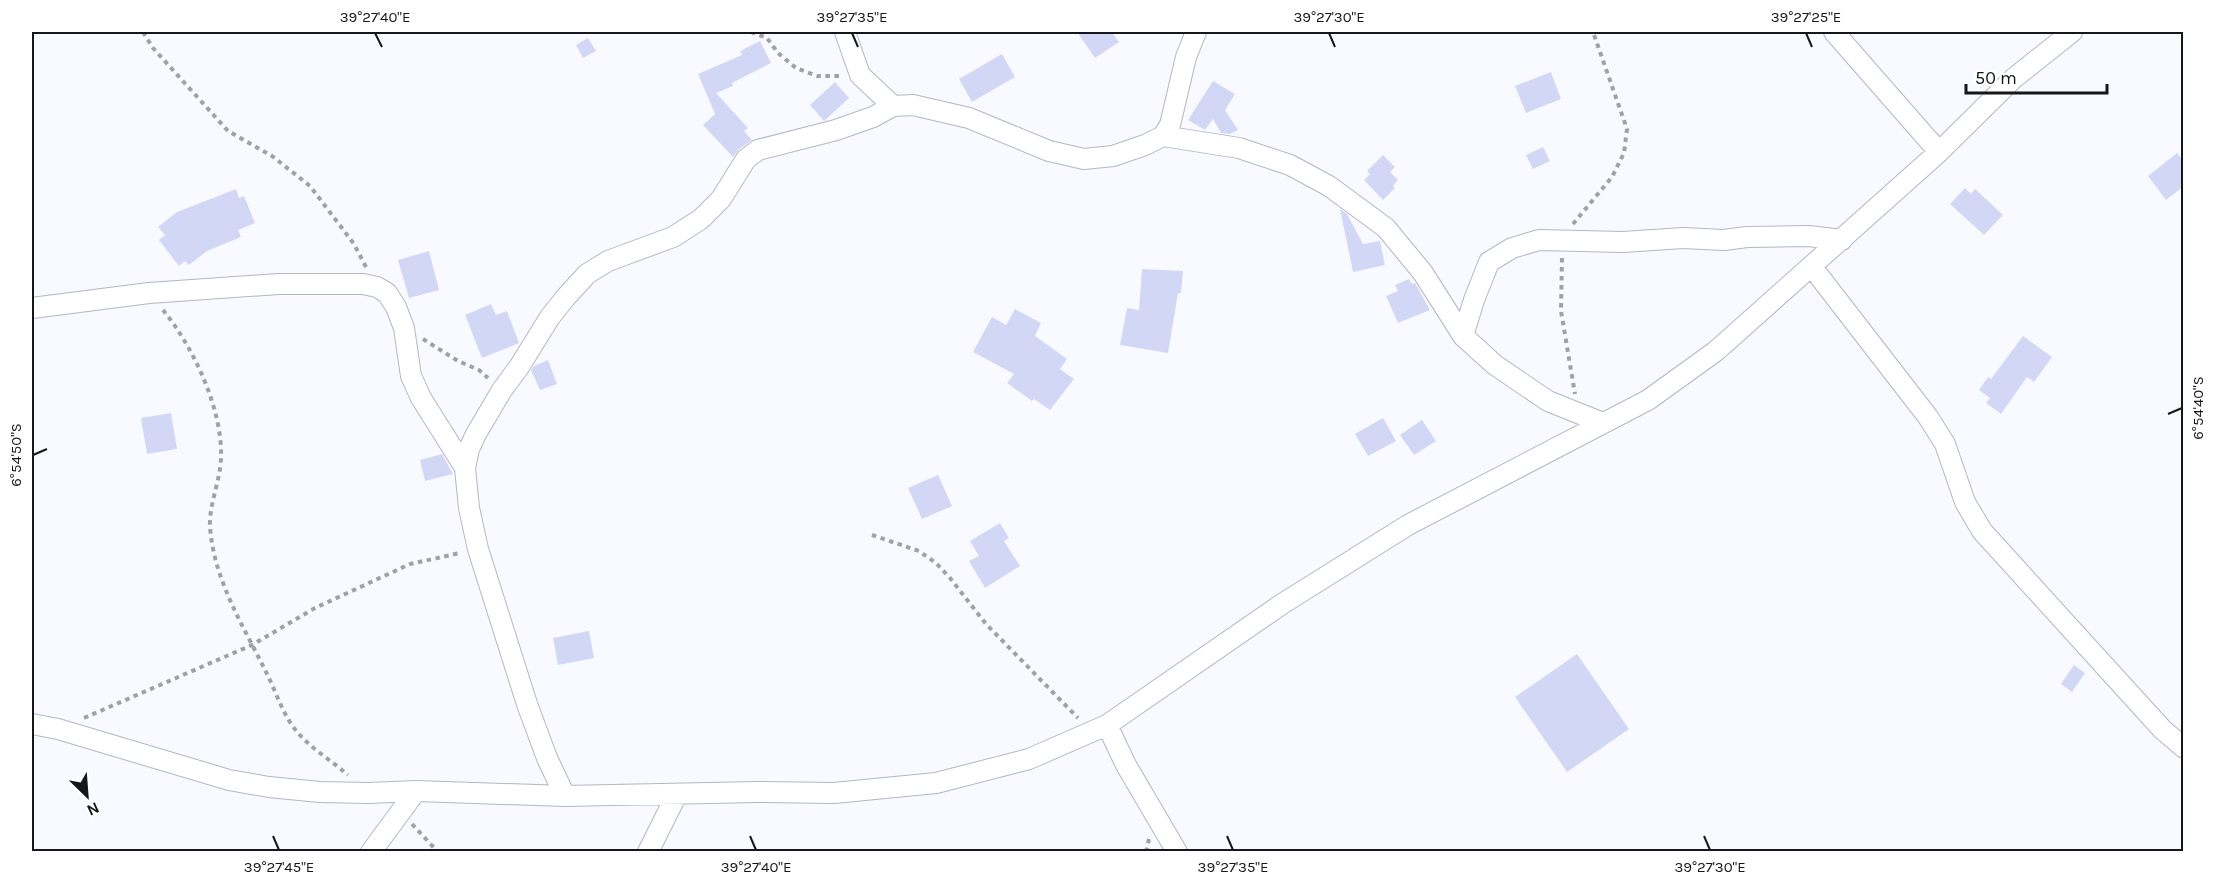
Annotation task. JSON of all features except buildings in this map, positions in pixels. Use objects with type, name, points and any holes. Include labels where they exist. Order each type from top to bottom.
[{"type":"street","points":[[845,32],[860,75],[893,106]]},
{"type":"street","points":[[565,796],[547,758],[524,695],[478,549],[469,508],[465,468],[469,449],[476,434],[502,390],[532,349],[550,317],[587,274],[608,261],[673,237],[701,219],[721,199],[746,159],[759,150],[836,130],[873,117],[893,106],[913,105],[969,118],[1050,151],[1084,159],[1113,156],[1145,145],[1163,136],[1170,125],[1186,57],[1196,32]]},
{"type":"street","points":[[1834,32],[1939,152]]},
{"type":"street","points":[[32,724],[58,729],[229,780],[279,788],[368,793],[416,791],[565,796],[757,792],[834,794],[936,783],[1029,759],[1102,727],[1282,604],[1408,525],[1648,400],[1716,351],[1939,152],[2014,78],[2072,32]]},
{"type":"street","points":[[1163,136],[1239,148],[1290,165],[1329,186],[1386,228],[1423,273],[1463,336],[1495,365],[1548,401],[1603,423]]},
{"type":"street","points":[[1463,336],[1489,262],[1512,248],[1539,240],[1623,242],[1683,238],[1724,240],[1747,237],[1809,236],[1842,240]]},
{"type":"street","points":[[1812,267],[1928,417],[1945,444],[1965,502],[1982,531],[2162,729],[2184,748]]},
{"type":"street","points":[[32,308],[149,293],[279,284],[363,284],[377,287],[387,293],[396,307],[404,328],[411,376],[421,398],[465,468]]},
{"type":"street","points":[[1102,727],[1177,852]]},
{"type":"street","points":[[371,852],[416,791]]},
{"type":"street","points":[[648,852],[677,794]]},
{"type":"path","points":[[143,32],[160,56],[228,131],[272,156],[310,186],[354,244],[377,287]]},
{"type":"path","points":[[751,32],[768,38],[778,53],[796,68],[817,76],[860,75]]},
{"type":"path","points":[[1578,412],[1561,311],[1560,277],[1563,239],[1612,177],[1624,153],[1627,129],[1593,32]]},
{"type":"path","points":[[149,293],[176,326],[211,399],[220,432],[221,462],[210,525],[218,571],[237,616],[284,712],[298,733],[368,793]]},
{"type":"path","points":[[404,328],[458,361],[479,370],[502,390]]},
{"type":"path","points":[[872,535],[920,551],[936,563],[986,624],[1028,670],[1077,718],[1102,727]]},
{"type":"path","points":[[58,729],[252,645],[315,608],[410,564],[478,549]]},
{"type":"path","points":[[401,812],[438,852]]}]
